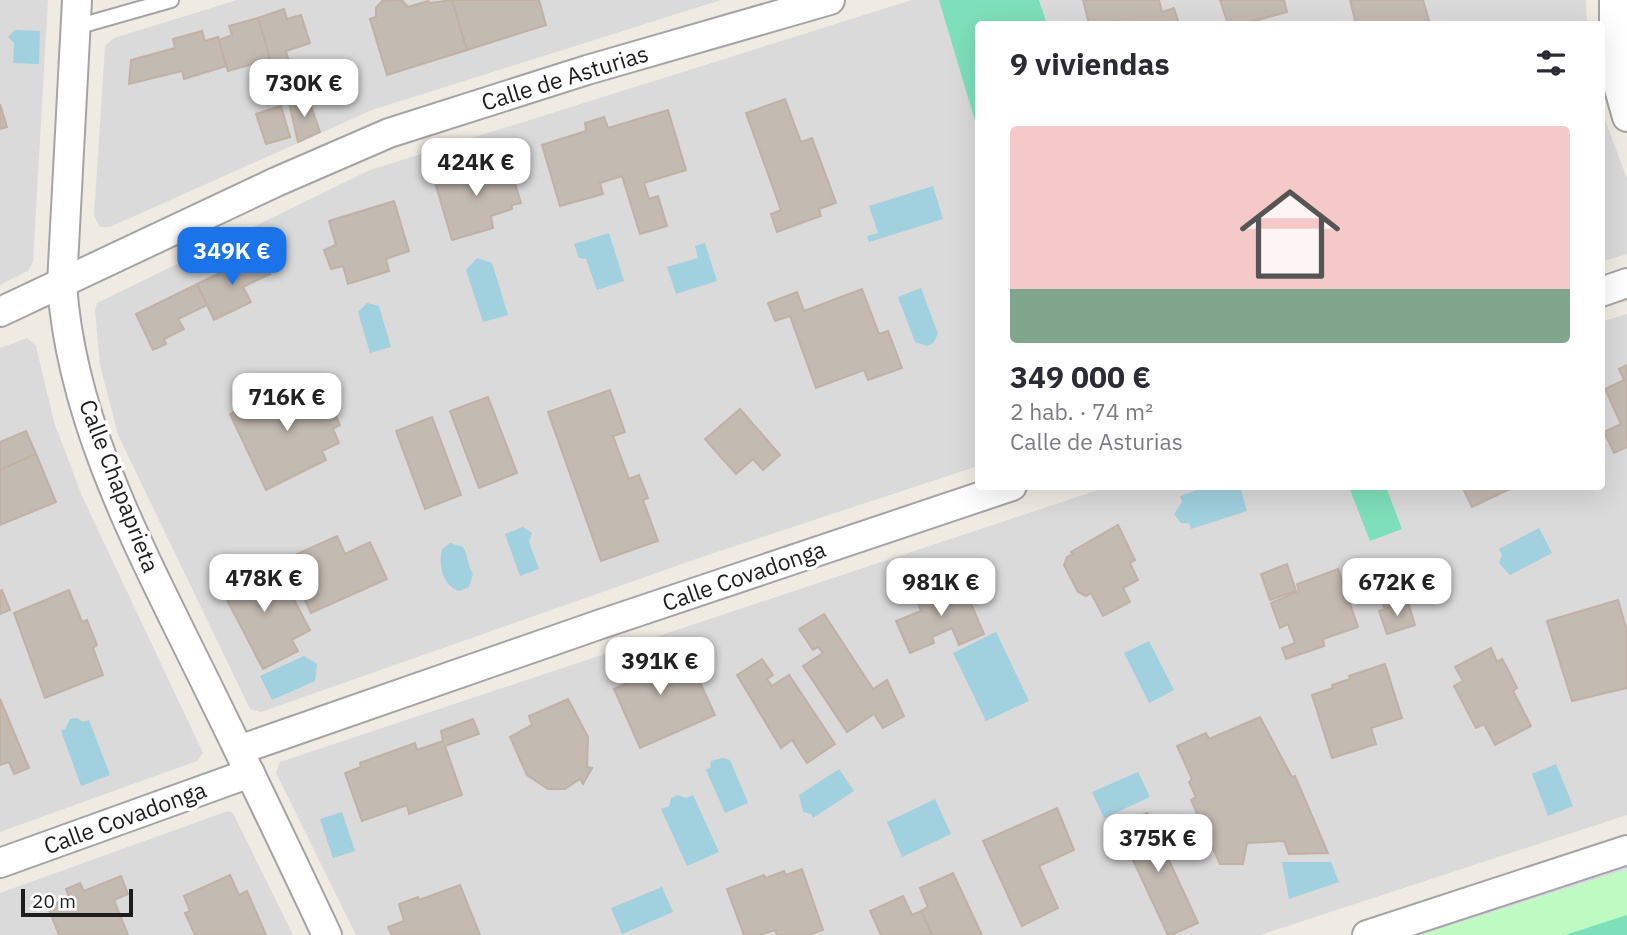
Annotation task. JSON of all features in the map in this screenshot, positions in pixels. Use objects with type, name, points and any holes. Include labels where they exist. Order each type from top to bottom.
[{"type":"street","name":"Calle de Asturias","points":[[0,312],[276,182],[389,133],[587,71],[830,0]]},
{"type":"street","points":[[1614,0],[1614,71],[1627,117]]},
{"type":"street","name":"Calle Chapaprieta","points":[[76,14],[62,284],[64,317],[76,373],[100,448],[152,574],[327,935]]},
{"type":"street","points":[[1605,291],[1627,283]]},
{"type":"street","name":"Calle Covadonga","points":[[0,863],[244,762],[601,624],[1000,490]]},
{"type":"street","points":[[1367,935],[1627,850]]},
{"type":"lane","points":[[76,14],[171,0]]},
{"type":"shaded area","points":[[0,0],[48,0],[33,262],[28,271],[0,285]]},
{"type":"shaded area","points":[[237,0],[721,0],[372,110],[110,227],[100,227],[94,216],[105,46],[114,38]]},
{"type":"shaded area","points":[[912,0],[1586,0],[1587,21],[975,21],[975,467],[702,557],[261,712],[250,709],[118,435],[100,365],[95,311],[97,303],[370,170]]},
{"type":"shaded area","points":[[1605,120],[1627,179],[1627,254],[1605,261]]},
{"type":"shaded area","points":[[1627,314],[1627,815],[1260,935],[356,935],[276,773],[280,762],[1098,490],[1605,490],[1605,321]]},
{"type":"shaded area","points":[[27,338],[36,346],[54,422],[82,496],[203,753],[197,761],[0,832],[0,348]]},
{"type":"shaded area","points":[[228,811],[233,813],[293,935],[0,935],[0,893]]},
{"type":"shaded area","points":[[1627,865],[1627,869],[1420,935],[1406,935]]},
{"type":"green space","points":[[939,0],[1039,0],[1046,21],[975,21],[975,121]]},
{"type":"green space","points":[[1350,490],[1387,490],[1402,529],[1370,541]]},
{"type":"green space","points":[[1627,869],[1627,935],[1420,935]]},
{"type":"green space","points":[[1627,915],[1627,935],[1565,935]]},
{"type":"water","points":[[15,30],[40,31],[39,64],[13,63],[14,43],[8,37]]},
{"type":"water","points":[[933,186],[943,219],[869,242],[867,236],[878,233],[869,206]]},
{"type":"water","points":[[609,233],[624,281],[597,290],[586,259],[579,258],[574,244]]},
{"type":"water","points":[[705,243],[717,281],[676,294],[667,267],[698,258],[695,246]]},
{"type":"water","points":[[477,258],[492,263],[508,315],[483,322],[466,270]]},
{"type":"water","points":[[921,288],[938,334],[933,343],[927,346],[915,342],[898,297]]},
{"type":"water","points":[[367,303],[379,306],[391,347],[370,353],[358,312]]},
{"type":"water","points":[[1197,490],[1241,490],[1247,511],[1191,529],[1189,523],[1181,523],[1174,514],[1182,502],[1180,496]]},
{"type":"water","points":[[523,527],[532,533],[529,542],[539,569],[520,576],[505,534]]},
{"type":"water","points":[[1539,528],[1552,553],[1510,575],[1499,563],[1502,555],[1499,549]]},
{"type":"water","points":[[450,543],[463,547],[473,574],[469,587],[460,591],[449,585],[441,568],[442,549]]},
{"type":"water","points":[[996,632],[1029,701],[986,721],[953,653]]},
{"type":"water","points":[[1149,641],[1174,690],[1149,703],[1124,653]]},
{"type":"water","points":[[304,656],[317,664],[315,681],[272,700],[260,676]]},
{"type":"water","points":[[77,718],[83,722],[89,720],[110,775],[81,786],[61,731],[70,719]]},
{"type":"water","points":[[722,758],[730,760],[748,803],[725,813],[706,770],[710,768],[711,761]]},
{"type":"water","points":[[1556,764],[1573,806],[1548,816],[1532,774]]},
{"type":"water","points":[[839,769],[854,791],[813,818],[811,814],[803,812],[799,795]]},
{"type":"water","points":[[1138,772],[1150,797],[1104,818],[1092,792]]},
{"type":"water","points":[[678,795],[686,798],[693,795],[719,852],[687,866],[661,809],[669,806],[671,798]]},
{"type":"water","points":[[935,799],[951,834],[902,857],[887,822]]},
{"type":"water","points":[[342,812],[355,851],[333,858],[320,819]]},
{"type":"water","points":[[1282,862],[1331,862],[1339,882],[1289,899]]},
{"type":"water","points":[[662,887],[673,912],[622,934],[611,908]]},
{"type":"building","points":[[402,0],[408,7],[428,1],[452,0],[467,50],[387,75],[370,19],[376,17],[376,8],[382,1]]},
{"type":"building","points":[[452,0],[539,0],[546,25],[467,50]]},
{"type":"building","points":[[1083,0],[1159,0],[1162,12],[1174,8],[1178,21],[1120,21],[1088,21]]},
{"type":"building","points":[[1220,0],[1284,0],[1287,12],[1254,21],[1227,21]]},
{"type":"building","points":[[1350,0],[1423,0],[1429,21],[1355,21]]},
{"type":"building","points":[[284,9],[287,19],[301,15],[310,43],[286,51],[291,69],[274,74],[258,18]]},
{"type":"building","points":[[258,18],[270,59],[228,71],[219,40],[232,35],[229,26]]},
{"type":"building","points":[[202,31],[205,41],[218,37],[226,66],[184,79],[182,71],[129,84],[131,60],[175,48],[173,39]]},
{"type":"building","points":[[308,97],[320,132],[298,142],[289,103]]},
{"type":"building","points":[[785,99],[801,142],[812,138],[836,203],[819,209],[821,216],[777,232],[771,214],[781,210],[746,113]]},
{"type":"building","points":[[0,104],[7,127],[0,129]]},
{"type":"building","points":[[281,106],[290,137],[266,144],[256,114]]},
{"type":"building","points":[[668,110],[686,170],[644,183],[649,199],[658,196],[667,226],[640,234],[622,176],[600,183],[603,194],[560,206],[542,145],[586,131],[585,123],[604,117],[608,128]]},
{"type":"building","points":[[497,159],[503,176],[512,174],[521,203],[491,216],[493,228],[452,240],[434,179]]},
{"type":"building","points":[[394,201],[409,251],[386,259],[389,271],[348,284],[343,266],[331,269],[324,250],[336,245],[329,221]]},
{"type":"building","points":[[260,254],[270,274],[243,287],[251,302],[214,320],[197,284]]},
{"type":"building","points":[[197,284],[207,305],[178,319],[184,329],[164,339],[166,344],[153,350],[136,314]]},
{"type":"building","points":[[862,289],[879,334],[888,331],[902,368],[868,380],[864,370],[816,388],[790,316],[775,321],[768,303],[797,292],[804,311]]},
{"type":"building","points":[[1627,365],[1627,447],[1614,453],[1605,432],[1621,424],[1605,389],[1624,380],[1619,369]]},
{"type":"building","points":[[290,385],[295,394],[312,386],[318,399],[327,396],[340,425],[333,429],[339,443],[322,451],[326,460],[266,490],[230,414]]},
{"type":"building","points":[[610,390],[625,432],[613,436],[629,479],[639,475],[648,498],[643,500],[658,541],[601,561],[548,412]]},
{"type":"building","points":[[488,397],[517,473],[479,488],[450,411]]},
{"type":"building","points":[[740,409],[780,455],[763,470],[753,459],[736,474],[705,439]]},
{"type":"building","points":[[432,417],[461,495],[425,509],[396,431]]},
{"type":"building","points":[[26,431],[36,454],[0,470],[0,442]]},
{"type":"building","points":[[36,454],[56,502],[0,525],[0,470]]},
{"type":"building","points":[[1464,490],[1508,490],[1472,507]]},
{"type":"building","points":[[1118,525],[1135,560],[1130,563],[1138,580],[1123,588],[1130,602],[1103,616],[1091,593],[1086,596],[1078,592],[1064,565],[1067,557],[1073,554],[1071,552]]},
{"type":"building","points":[[337,536],[345,554],[370,542],[387,579],[311,613],[294,577],[305,572],[297,554]]},
{"type":"building","points":[[260,558],[268,573],[261,577],[273,601],[290,592],[310,630],[292,640],[298,651],[263,669],[225,596],[229,593],[221,578]]},
{"type":"building","points":[[1287,564],[1296,591],[1270,600],[1261,574]]},
{"type":"building","points":[[1405,567],[1416,599],[1385,610],[1374,578]]},
{"type":"building","points":[[1338,569],[1358,627],[1323,639],[1324,646],[1286,659],[1282,648],[1295,643],[1288,624],[1280,628],[1271,603],[1299,591],[1297,584]]},
{"type":"building","points":[[960,578],[984,634],[959,645],[952,628],[932,637],[934,643],[910,653],[896,621],[921,611],[916,599]]},
{"type":"building","points":[[2,590],[10,610],[0,614],[0,591]]},
{"type":"building","points":[[69,590],[82,622],[87,620],[97,645],[93,648],[103,675],[45,698],[14,613]]},
{"type":"building","points":[[1618,600],[1627,631],[1627,688],[1572,701],[1547,621]]},
{"type":"building","points":[[1408,602],[1415,625],[1387,634],[1379,611]]},
{"type":"building","points":[[824,614],[873,689],[887,680],[904,716],[883,728],[874,714],[847,732],[803,666],[823,653],[818,647],[813,650],[799,629]]},
{"type":"building","points":[[639,643],[660,690],[667,687],[659,669],[688,656],[715,715],[640,748],[614,689],[630,682],[616,650]]},
{"type":"building","points":[[1491,648],[1497,662],[1502,659],[1506,666],[1517,688],[1513,691],[1531,726],[1495,745],[1484,724],[1476,728],[1454,686],[1463,681],[1455,667]]},
{"type":"building","points":[[762,659],[773,675],[767,679],[772,686],[789,675],[835,744],[807,763],[792,740],[781,748],[737,675]]},
{"type":"building","points":[[1385,664],[1402,718],[1371,728],[1376,744],[1332,758],[1312,695],[1333,688],[1332,685],[1350,679],[1349,676]]},
{"type":"building","points":[[0,699],[29,768],[14,774],[9,762],[0,765]]},
{"type":"building","points":[[568,699],[588,737],[587,767],[592,768],[583,784],[580,779],[565,789],[548,789],[527,775],[510,737],[532,725],[529,716]]},
{"type":"building","points":[[1260,717],[1292,777],[1295,776],[1328,853],[1289,854],[1284,841],[1247,843],[1243,864],[1220,864],[1191,800],[1196,797],[1189,782],[1192,779],[1177,746],[1206,733],[1209,739]]},
{"type":"building","points":[[473,719],[479,734],[445,746],[462,795],[409,814],[407,805],[362,821],[345,773],[361,767],[360,763],[415,743],[417,750],[443,741],[441,731]]},
{"type":"building","points":[[1057,808],[1074,850],[1039,866],[1058,908],[1022,926],[983,841]]},
{"type":"building","points":[[1147,813],[1198,923],[1171,935],[1168,935],[1117,826]]},
{"type":"building","points":[[802,869],[823,930],[809,935],[777,935],[775,930],[760,935],[744,935],[727,889],[764,875],[766,878],[784,871],[786,875]]},
{"type":"building","points":[[953,873],[982,935],[932,935],[921,911],[928,907],[920,888]]},
{"type":"building","points":[[230,875],[239,895],[247,891],[266,935],[195,935],[185,913],[190,911],[184,896]]},
{"type":"building","points":[[121,876],[128,894],[114,900],[128,935],[59,935],[48,907],[69,897],[66,889],[80,883],[84,891]]},
{"type":"building","points":[[460,885],[480,935],[392,935],[388,927],[404,921],[399,904],[418,897],[419,900]]},
{"type":"building","points":[[903,896],[912,915],[921,911],[932,935],[881,935],[870,911]]}]
